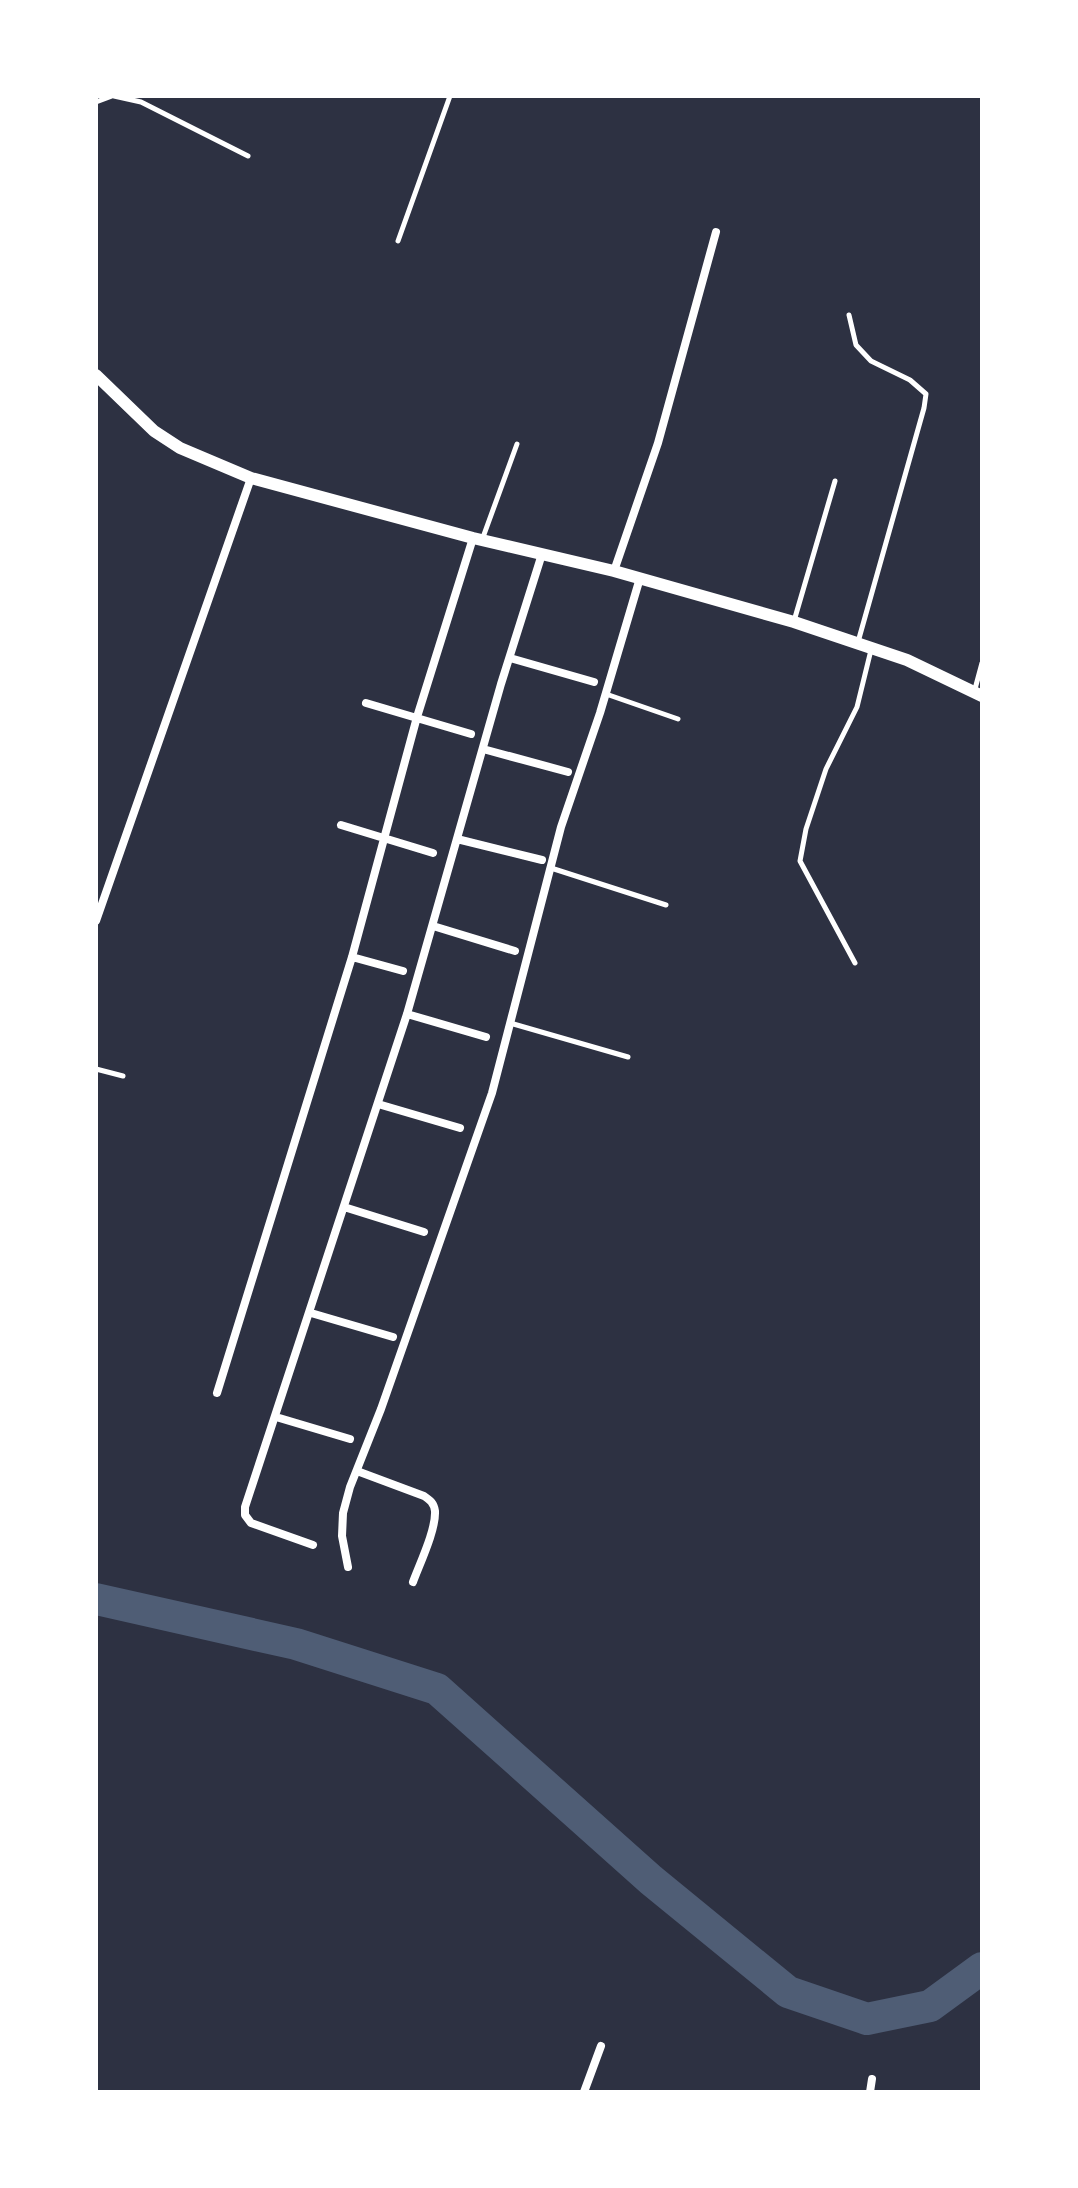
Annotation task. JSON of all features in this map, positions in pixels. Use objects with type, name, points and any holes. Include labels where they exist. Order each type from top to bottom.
[{"type":"street","points":[[614,571],[658,443],[716,232]]},
{"type":"street","points":[[96,375],[129,409],[167,440],[251,478],[478,539],[614,571],[794,622],[907,660],[978,694]]},
{"type":"street","points":[[96,921],[251,478]]},
{"type":"street","points":[[217,1393],[352,957],[417,717],[478,539]]},
{"type":"street","points":[[313,1545],[251,1523],[245,1515],[407,1014],[542,554]]},
{"type":"street","points":[[348,1567],[342,1536],[343,1513],[480,1128],[561,827],[606,694],[640,578]]},
{"type":"street","points":[[510,658],[594,682]]},
{"type":"street","points":[[366,703],[471,734]]},
{"type":"street","points":[[483,749],[568,772]]},
{"type":"street","points":[[341,825],[433,853]]},
{"type":"street","points":[[457,839],[542,860]]},
{"type":"street","points":[[433,926],[515,951]]},
{"type":"street","points":[[352,957],[403,971]]},
{"type":"street","points":[[407,1014],[486,1037]]},
{"type":"street","points":[[378,1104],[460,1128]]},
{"type":"street","points":[[344,1207],[424,1232]]},
{"type":"street","points":[[311,1313],[393,1337]]},
{"type":"street","points":[[276,1417],[350,1439]]},
{"type":"street","points":[[357,1471],[432,1501],[435,1510],[433,1525],[413,1582]]},
{"type":"street","points":[[584,2092],[601,2046]]},
{"type":"street","points":[[870,2092],[872,2079]]},
{"type":"lane","points":[[96,102],[113,96],[142,99],[248,156]]},
{"type":"lane","points":[[398,241],[450,96]]},
{"type":"lane","points":[[849,315],[856,345],[871,361],[910,380],[926,394],[858,643]]},
{"type":"lane","points":[[478,539],[517,444]]},
{"type":"lane","points":[[794,622],[835,481]]},
{"type":"lane","points":[[855,963],[800,861],[806,829],[826,769],[857,707],[871,648]]},
{"type":"lane","points":[[978,694],[982,663]]},
{"type":"lane","points":[[606,694],[678,719]]},
{"type":"lane","points":[[551,868],[666,905]]},
{"type":"lane","points":[[510,1023],[628,1057]]},
{"type":"lane","points":[[96,1069],[123,1076]]},
{"type":"waterway","points":[[96,1599],[296,1644],[437,1689],[651,1880],[788,1992],[867,2019],[930,2006],[982,1968]]}]
